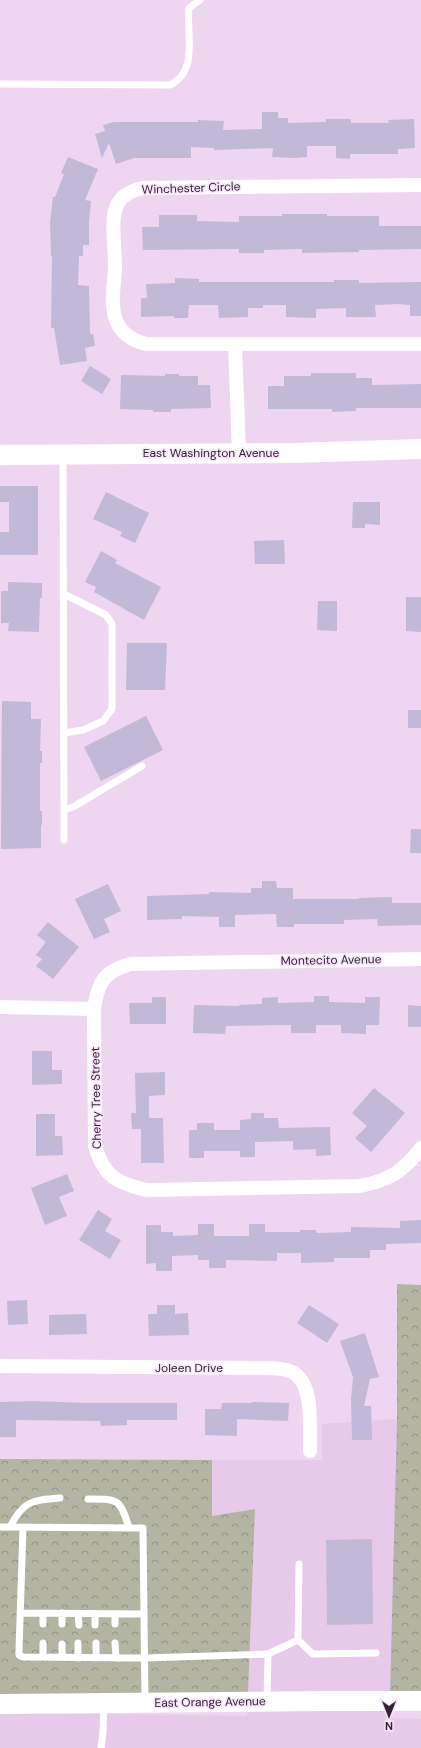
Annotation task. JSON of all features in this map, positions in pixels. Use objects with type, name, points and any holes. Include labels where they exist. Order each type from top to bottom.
[{"type":"main road","name":"East Washington Avenue","points":[[0,455],[239,453],[421,449]]},
{"type":"main road","name":"East Orange Avenue","points":[[0,1704],[421,1701]]},
{"type":"street","name":"Winchester Circle","points":[[421,185],[143,188],[132,191],[123,197],[117,204],[114,215],[115,265],[113,299],[115,317],[118,325],[128,337],[146,344],[421,344]]},
{"type":"street","points":[[235,344],[239,453]]},
{"type":"street","name":"Montecito Avenue","points":[[241,961],[421,959]]},
{"type":"street","name":"Cherry Tree Street","points":[[241,961],[139,963],[119,967],[110,972],[103,979],[96,995],[94,1009],[95,1146],[98,1158],[104,1169],[115,1180],[123,1184],[146,1190],[359,1186],[374,1183],[397,1174],[413,1159],[421,1148]]},
{"type":"street","points":[[0,1007],[94,1009]]},
{"type":"street","name":"Joleen Drive","points":[[0,1366],[264,1368],[292,1371],[300,1377],[305,1384],[308,1398],[310,1451]]},
{"type":"lane","points":[[0,84],[170,85],[178,80],[188,65],[189,8],[200,0]]},
{"type":"lane","points":[[63,455],[64,840]]},
{"type":"lane","points":[[64,594],[106,615],[112,624],[112,709],[103,721],[83,730],[64,733]]},
{"type":"lane","points":[[64,810],[73,807],[142,766]]},
{"type":"lane","points":[[10,1527],[18,1512],[26,1505],[42,1499],[60,1498]]},
{"type":"lane","points":[[88,1499],[113,1500],[120,1504],[129,1528]]},
{"type":"lane","points":[[0,1527],[143,1528],[145,1703]]},
{"type":"lane","points":[[23,1528],[19,1655],[23,1657],[145,1658],[268,1654],[298,1640]]},
{"type":"lane","points":[[299,1564],[298,1640],[313,1654],[376,1653]]},
{"type":"lane","points":[[20,1613],[144,1614]]},
{"type":"lane","points":[[43,1613],[43,1624]]},
{"type":"lane","points":[[62,1613],[62,1624]]},
{"type":"lane","points":[[78,1614],[78,1624]]},
{"type":"lane","points":[[95,1614],[95,1625]]},
{"type":"lane","points":[[115,1614],[115,1624]]},
{"type":"lane","points":[[43,1643],[43,1657]]},
{"type":"lane","points":[[78,1643],[78,1658]]},
{"type":"lane","points":[[96,1643],[96,1658]]},
{"type":"lane","points":[[115,1643],[116,1658]]},
{"type":"lane","points":[[62,1644],[62,1658]]},
{"type":"lane","points":[[267,1702],[268,1654]]},
{"type":"lane","points":[[101,1748],[104,1703]]},
{"type":"shaded area","points":[[397,1419],[390,1693],[248,1694],[255,1509],[212,1516],[212,1460],[322,1460],[322,1424]]},
{"type":"shaded area","points":[[390,1709],[390,1718],[421,1719],[421,1748],[0,1748],[0,1713],[247,1716],[248,1710]]},
{"type":"green space","points":[[397,1284],[421,1285],[421,1693],[390,1693],[397,1419]]},
{"type":"green space","points":[[0,1459],[212,1460],[212,1516],[255,1509],[248,1694],[0,1696]]},
{"type":"building","points":[[262,112],[278,112],[278,118],[288,118],[288,123],[326,122],[326,119],[351,119],[351,123],[389,123],[388,120],[414,119],[415,148],[398,149],[398,154],[350,154],[350,159],[336,158],[336,146],[307,146],[307,157],[294,158],[272,157],[273,148],[214,150],[214,148],[191,147],[191,158],[134,158],[116,164],[109,143],[102,158],[95,134],[105,131],[103,125],[114,122],[198,122],[198,120],[224,121],[223,130],[262,129]]},
{"type":"building","points":[[68,157],[98,169],[85,200],[91,201],[89,245],[83,245],[83,256],[79,256],[78,285],[89,286],[90,334],[93,334],[95,346],[85,348],[87,361],[60,365],[54,328],[51,328],[52,256],[50,222],[53,197],[55,197],[64,174],[61,173]]},
{"type":"building","points":[[282,214],[379,216],[379,226],[421,226],[421,249],[302,253],[302,249],[264,250],[264,253],[239,253],[239,249],[143,250],[142,227],[159,227],[159,215],[197,215],[197,221],[239,222],[239,216],[282,216]]},
{"type":"building","points":[[175,278],[199,279],[199,282],[334,282],[334,280],[359,280],[359,283],[421,282],[421,316],[410,316],[410,305],[398,304],[375,305],[376,317],[346,317],[346,308],[316,309],[316,318],[286,317],[286,305],[263,305],[263,308],[248,308],[248,317],[219,318],[218,305],[189,305],[188,318],[174,318],[174,316],[141,317],[141,298],[147,298],[146,284],[175,283]]},
{"type":"building","points":[[90,366],[111,379],[102,394],[81,381]]},
{"type":"building","points":[[311,373],[356,373],[356,378],[372,378],[372,385],[421,384],[421,408],[356,408],[356,411],[332,412],[332,409],[268,409],[268,386],[284,386],[284,376],[311,376]]},
{"type":"building","points":[[165,374],[198,376],[198,385],[210,385],[211,408],[171,409],[171,412],[120,409],[121,375],[165,376]]},
{"type":"building","points":[[0,486],[38,486],[38,555],[0,555],[0,532],[9,532],[9,502],[0,502]]},
{"type":"building","points":[[106,492],[149,513],[135,543],[120,536],[122,532],[93,519]]},
{"type":"building","points":[[353,502],[380,502],[380,525],[365,524],[365,528],[352,528]]},
{"type":"building","points":[[284,540],[285,564],[255,564],[254,541]]},
{"type":"building","points":[[101,551],[117,560],[115,563],[161,587],[144,620],[94,592],[96,587],[85,582]]},
{"type":"building","points":[[8,582],[42,583],[39,632],[8,631],[9,623],[1,623],[1,591],[8,591]]},
{"type":"building","points":[[406,597],[421,597],[421,632],[406,631]]},
{"type":"building","points":[[318,601],[337,601],[337,631],[317,630]]},
{"type":"building","points":[[127,643],[167,643],[165,690],[126,690]]},
{"type":"building","points":[[2,701],[31,702],[31,719],[41,719],[41,848],[1,849]]},
{"type":"building","points":[[408,710],[421,710],[421,728],[408,728]]},
{"type":"building","points":[[146,716],[163,750],[101,781],[84,747]]},
{"type":"building","points":[[411,829],[421,829],[421,853],[410,853]]},
{"type":"building","points":[[262,881],[276,881],[277,888],[293,888],[293,899],[359,899],[392,897],[392,903],[421,903],[421,925],[378,926],[377,919],[344,920],[344,924],[294,924],[294,927],[277,927],[276,914],[235,915],[235,927],[219,927],[219,917],[182,916],[182,919],[147,920],[147,896],[209,894],[209,892],[251,893],[251,888],[262,888]]},
{"type":"building","points":[[108,884],[121,911],[104,919],[110,932],[94,939],[75,899]]},
{"type":"building","points":[[48,922],[79,947],[53,979],[36,966],[42,959],[36,955],[46,942],[37,935]]},
{"type":"building","points":[[314,996],[329,996],[329,1002],[365,1003],[365,997],[380,997],[379,1025],[366,1025],[366,1034],[341,1033],[341,1025],[316,1025],[316,1033],[291,1033],[291,1025],[226,1026],[225,1034],[193,1033],[194,1005],[239,1006],[262,1004],[262,998],[278,997],[278,1003],[314,1002]]},
{"type":"building","points":[[152,997],[166,997],[166,1024],[130,1024],[129,1003],[152,1003]]},
{"type":"building","points":[[408,1005],[421,1006],[421,1027],[408,1027]]},
{"type":"building","points":[[32,1051],[52,1051],[52,1070],[62,1070],[62,1084],[32,1085]]},
{"type":"building","points":[[165,1072],[165,1095],[149,1096],[149,1118],[163,1118],[164,1163],[141,1163],[141,1129],[132,1129],[131,1113],[136,1113],[135,1073]]},
{"type":"building","points":[[374,1088],[405,1113],[371,1152],[355,1138],[367,1126],[352,1113]]},
{"type":"building","points":[[251,1113],[264,1113],[264,1118],[278,1118],[279,1128],[330,1127],[331,1155],[316,1156],[316,1149],[293,1150],[293,1141],[255,1142],[255,1157],[240,1157],[240,1151],[204,1151],[204,1158],[189,1158],[189,1130],[197,1130],[197,1123],[214,1123],[214,1130],[240,1130],[240,1120],[251,1119]]},
{"type":"building","points":[[36,1114],[55,1114],[55,1136],[62,1136],[63,1155],[36,1156]]},
{"type":"building","points":[[67,1174],[74,1191],[59,1197],[67,1216],[45,1225],[31,1188]]},
{"type":"building","points":[[98,1210],[112,1219],[105,1231],[121,1240],[110,1259],[79,1240]]},
{"type":"building","points":[[421,1220],[421,1243],[386,1244],[386,1250],[370,1250],[370,1258],[334,1258],[334,1262],[301,1263],[301,1253],[277,1253],[277,1261],[226,1260],[226,1268],[209,1268],[209,1260],[198,1260],[198,1255],[172,1256],[172,1271],[156,1271],[156,1263],[146,1264],[146,1225],[161,1225],[161,1232],[173,1232],[173,1236],[198,1235],[198,1224],[214,1224],[214,1236],[249,1236],[249,1224],[265,1224],[265,1232],[300,1232],[300,1230],[316,1230],[317,1233],[351,1232],[351,1227],[400,1228],[400,1221]]},
{"type":"building","points":[[27,1300],[28,1324],[8,1325],[7,1301]]},
{"type":"building","points":[[157,1305],[175,1305],[175,1314],[188,1313],[189,1335],[149,1336],[148,1314],[157,1314]]},
{"type":"building","points":[[309,1305],[339,1324],[327,1343],[297,1323]]},
{"type":"building","points":[[86,1314],[87,1334],[49,1335],[49,1315]]},
{"type":"building","points":[[365,1333],[379,1377],[370,1379],[364,1406],[371,1406],[372,1440],[352,1440],[351,1399],[353,1377],[340,1341]]},
{"type":"building","points":[[34,1401],[85,1403],[177,1403],[177,1420],[127,1420],[127,1425],[101,1426],[100,1421],[16,1420],[16,1437],[0,1437],[0,1402]]},
{"type":"building","points":[[222,1403],[289,1403],[288,1421],[237,1419],[237,1436],[205,1435],[205,1409],[221,1409]]},
{"type":"building","points":[[372,1539],[373,1624],[327,1625],[326,1540]]}]
